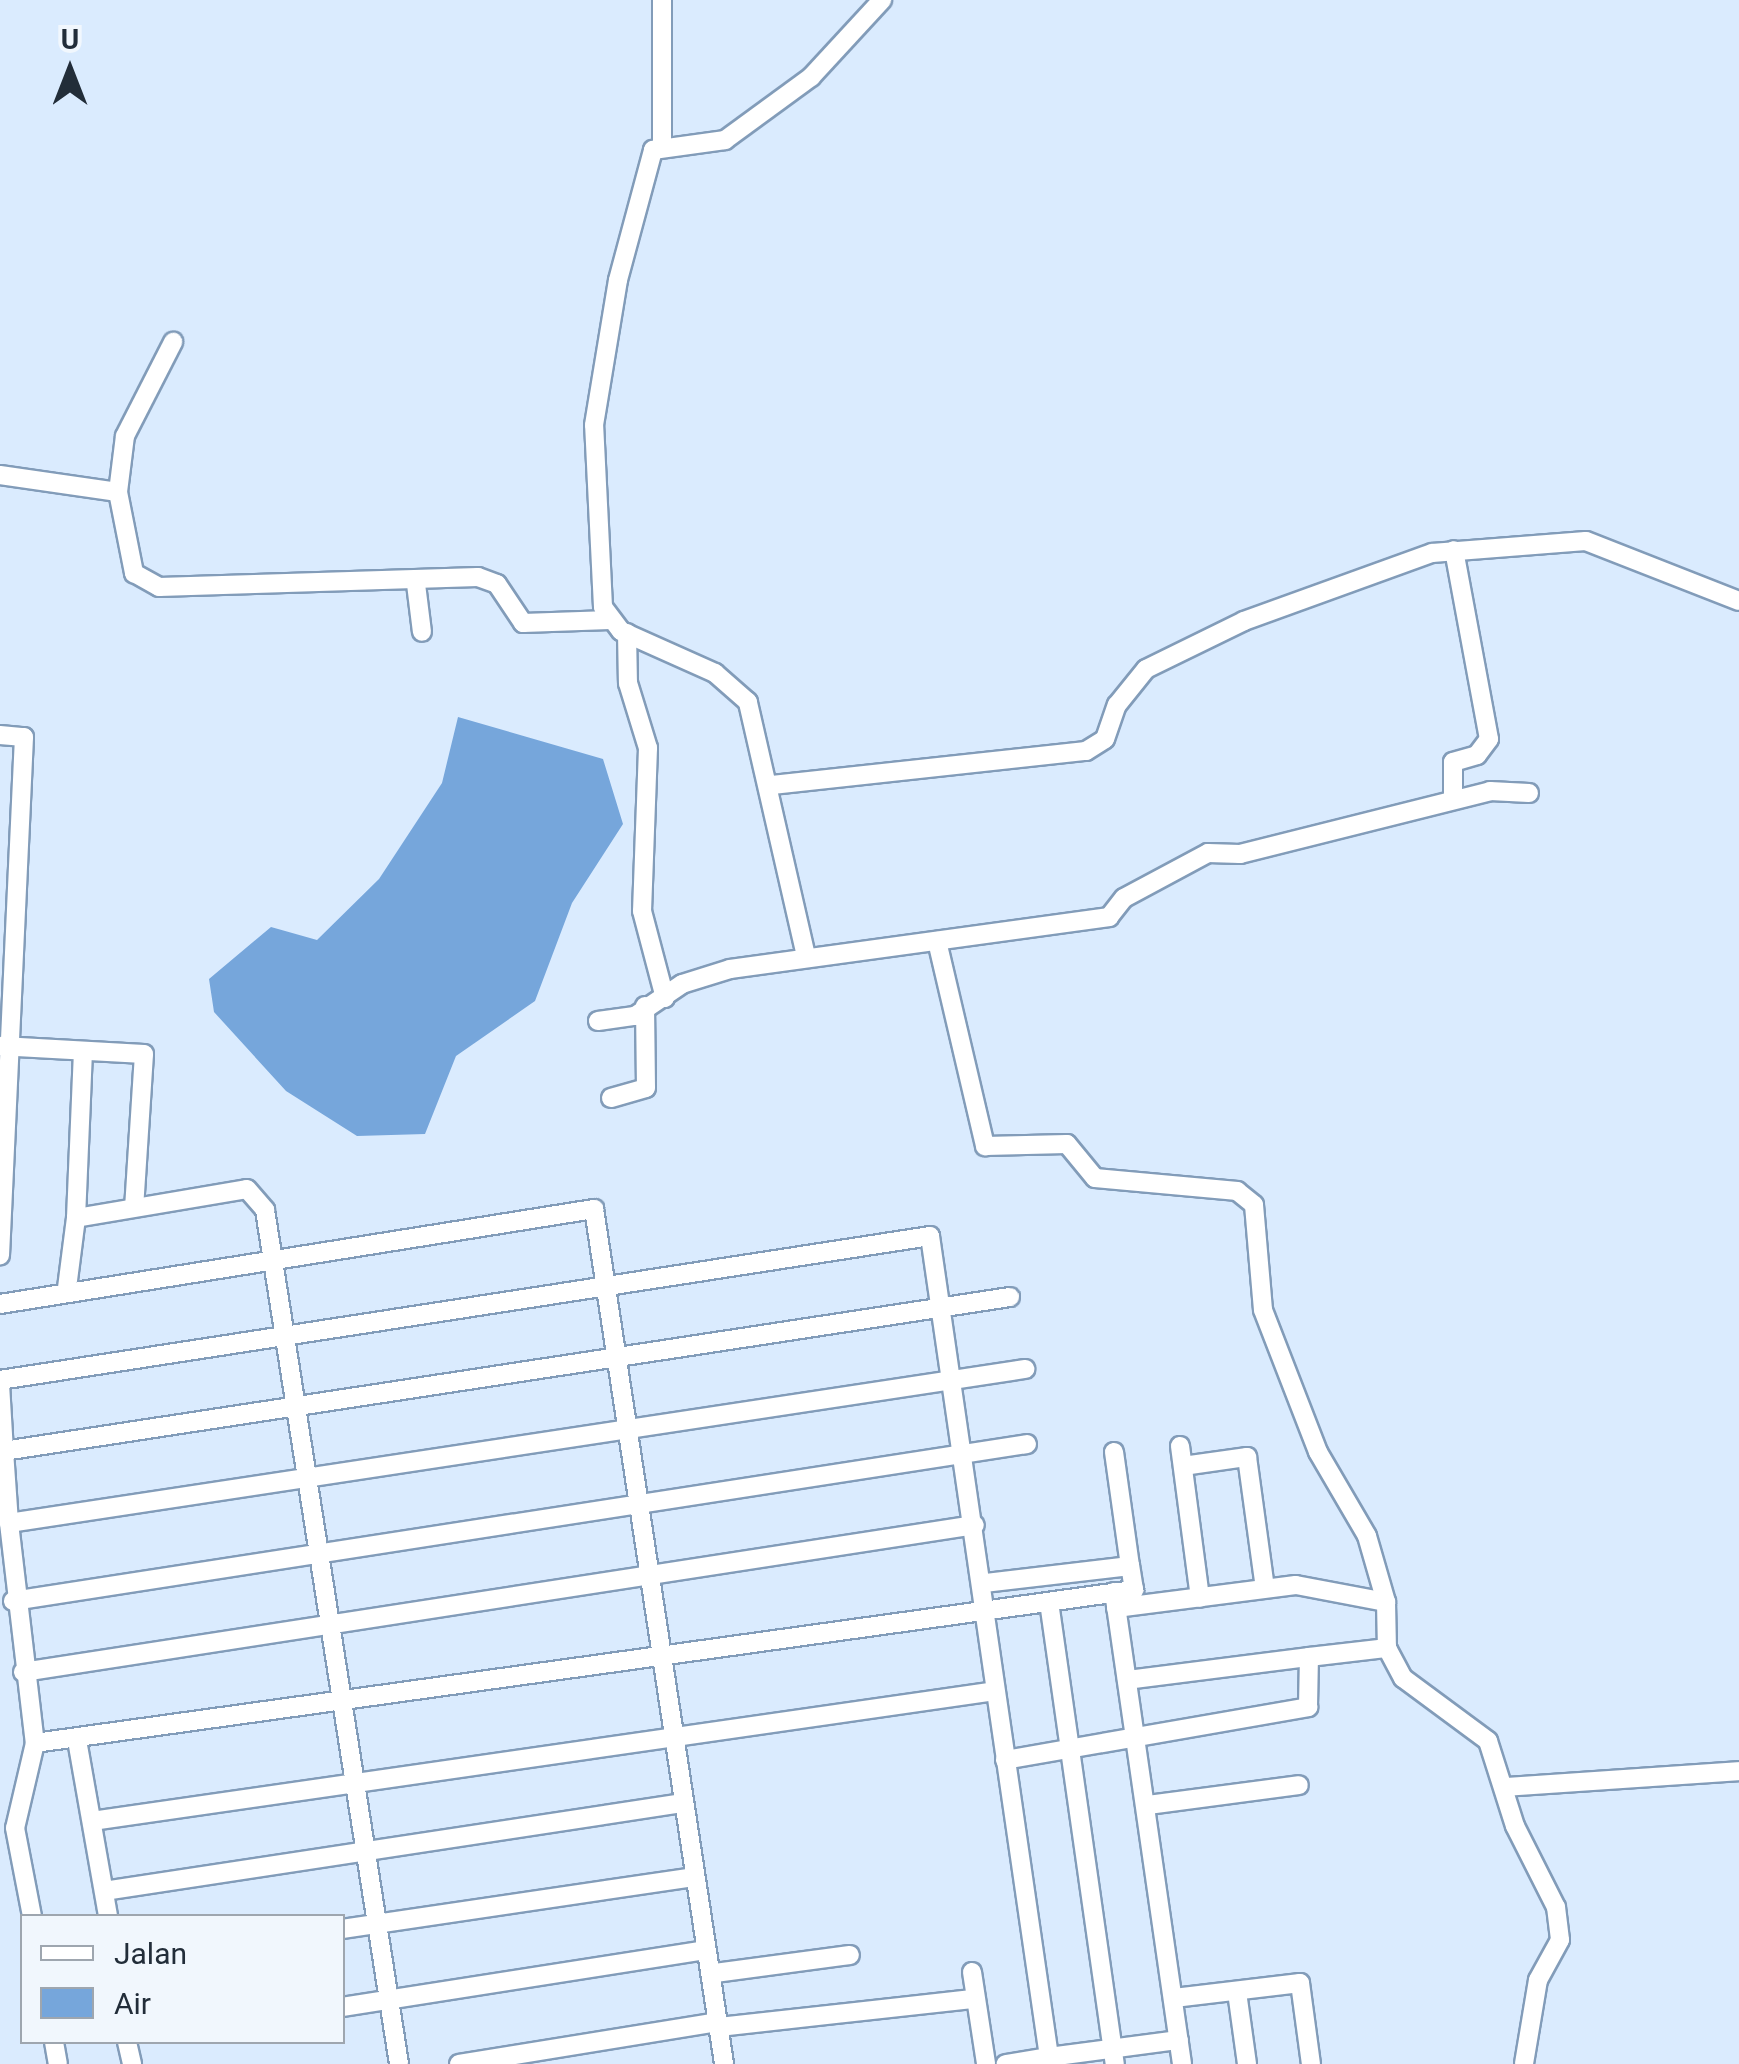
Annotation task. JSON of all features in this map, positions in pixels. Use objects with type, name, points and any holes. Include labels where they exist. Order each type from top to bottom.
[{"type":"street","points":[[610,620],[596,532],[598,380],[642,181],[662,145],[662,0]]},
{"type":"street","points":[[662,145],[737,132],[811,77],[882,0]]},
{"type":"street","points":[[173,342],[125,436],[118,492],[134,573],[159,587],[416,584],[486,578],[523,623],[610,620],[627,633],[715,672],[742,696],[772,785],[806,956]]},
{"type":"street","points":[[0,475],[118,492]]},
{"type":"street","points":[[772,785],[1086,751],[1105,739],[1146,669],[1368,572],[1454,550],[1586,541],[1739,600]]},
{"type":"street","points":[[1453,799],[1453,762],[1478,756],[1489,739],[1454,550]]},
{"type":"street","points":[[416,584],[422,632]]},
{"type":"street","points":[[627,633],[628,683],[648,748],[642,911],[664,998]]},
{"type":"street","points":[[0,735],[24,737],[0,1254]]},
{"type":"street","points":[[598,1021],[645,1006],[730,969],[1110,917],[1124,898],[1208,853],[1240,854],[1453,799],[1528,793]]},
{"type":"street","points":[[937,941],[985,1146],[1067,1144],[1095,1178],[1237,1191],[1254,1205],[1262,1310],[1318,1452],[1351,1495],[1386,1602],[1387,1648],[1403,1678],[1488,1741],[1561,1930],[1538,1980],[1524,2064]]},
{"type":"street","points":[[611,1098],[646,1088],[645,1006]]},
{"type":"street","points":[[7,1047],[144,1054],[134,1207]]},
{"type":"street","points":[[67,1288],[76,1218],[83,1050]]},
{"type":"street","points":[[76,1218],[247,1189],[266,1210],[270,1263],[284,1334],[303,1479],[399,2064]]},
{"type":"street","points":[[0,1304],[67,1288],[270,1263],[594,1209],[677,1734],[683,1803],[707,1950],[715,1974],[724,2064]]},
{"type":"street","points":[[31,1914],[8,1828],[35,1743],[13,1601],[0,1382],[284,1334],[930,1236],[938,1306],[986,1583],[995,1691],[1050,2060]]},
{"type":"street","points":[[4,1450],[1010,1297]]},
{"type":"street","points":[[9,1523],[626,1425],[1024,1369]]},
{"type":"street","points":[[13,1601],[1027,1444]]},
{"type":"street","points":[[1180,1446],[1200,1598]]},
{"type":"street","points":[[1114,1452],[1134,1590],[1115,1600]]},
{"type":"street","points":[[1183,1466],[1247,1456],[1265,1588]]},
{"type":"street","points":[[23,1672],[326,1620],[975,1524]]},
{"type":"street","points":[[986,1583],[1130,1566]]},
{"type":"street","points":[[35,1743],[340,1704],[986,1607],[1200,1598],[1265,1588],[1337,1589],[1386,1602]]},
{"type":"street","points":[[1115,1600],[1148,1805],[1182,2064]]},
{"type":"street","points":[[1049,1602],[1114,2056]]},
{"type":"street","points":[[1127,1680],[1387,1648]]},
{"type":"street","points":[[1005,1760],[1137,1742],[1308,1707],[1309,1657]]},
{"type":"street","points":[[92,1822],[352,1781],[995,1691]]},
{"type":"street","points":[[77,1740],[108,1914]]},
{"type":"street","points":[[1505,1787],[1739,1770]]},
{"type":"street","points":[[1148,1805],[1299,1786]]},
{"type":"street","points":[[104,1891],[683,1803]]},
{"type":"street","points":[[345,1929],[695,1876]]},
{"type":"street","points":[[345,2008],[707,1950]]},
{"type":"street","points":[[715,1974],[850,1955]]},
{"type":"street","points":[[972,1972],[986,2064]]},
{"type":"street","points":[[1174,1998],[1300,1983],[1311,2064]]},
{"type":"street","points":[[1237,1992],[1248,2064]]},
{"type":"street","points":[[458,2064],[719,2024],[974,1999]]},
{"type":"street","points":[[1006,2064],[1114,2056],[1178,2040]]},
{"type":"water","points":[[458,717],[603,759],[623,824],[572,903],[535,1001],[456,1056],[425,1134],[357,1136],[286,1091],[214,1012],[209,979],[271,927],[317,940],[379,879],[442,783]]}]
